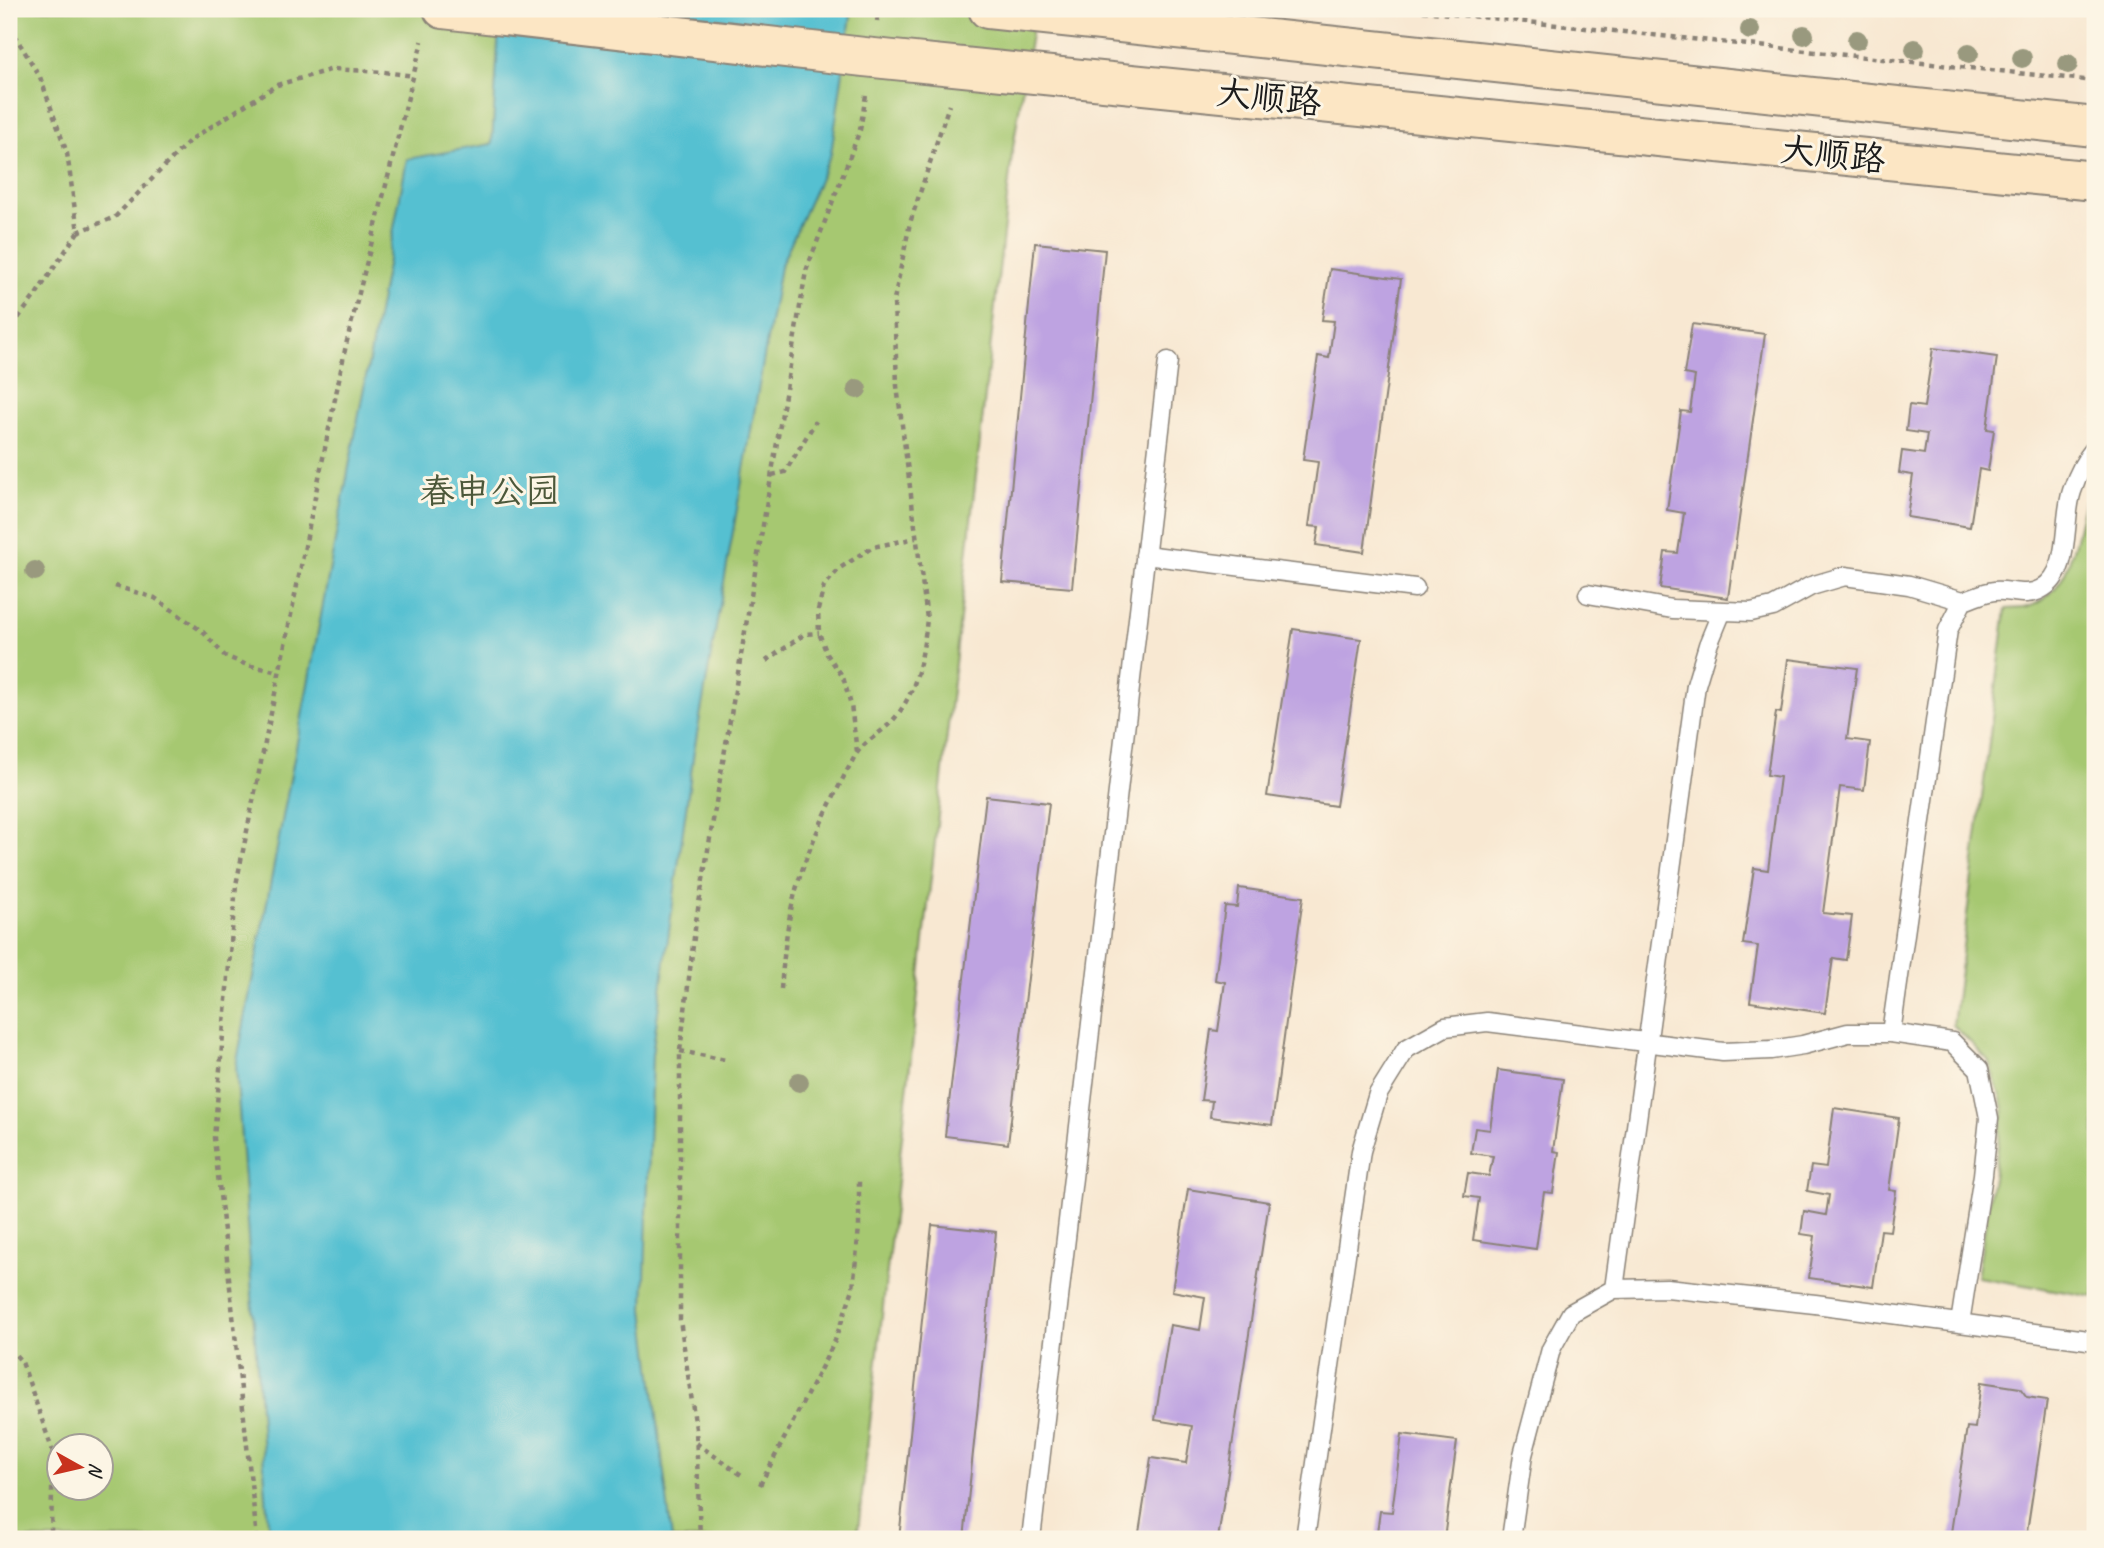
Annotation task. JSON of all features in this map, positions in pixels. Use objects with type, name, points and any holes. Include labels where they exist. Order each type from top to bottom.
[{"type":"street","name":"大顺路","points":[[988,9],[2095,127]]},
{"type":"street","name":"大顺路","points":[[443,17],[869,56],[2095,181]]},
{"type":"lane","points":[[1031,1539],[1168,360]]},
{"type":"lane","points":[[1588,594],[1672,609],[1751,612],[1773,607],[1811,586],[1844,576],[1909,585],[1963,601],[1994,591],[2040,591],[2056,578],[2064,548],[2072,492],[2087,457],[2095,449]]},
{"type":"lane","points":[[1145,555],[1415,588]]},
{"type":"lane","points":[[1891,1033],[1948,630],[1963,601]]},
{"type":"lane","points":[[1615,1289],[1696,685],[1722,611]]},
{"type":"lane","points":[[1305,1539],[1361,1151],[1378,1094],[1406,1049],[1445,1027],[1487,1023],[1723,1052],[1759,1051],[1803,1045],[1848,1033],[1891,1033],[1952,1042],[1979,1069],[1989,1118],[1960,1323]]},
{"type":"lane","points":[[1511,1539],[1523,1455],[1551,1349],[1570,1313],[1615,1289],[1667,1287],[2095,1340]]},
{"type":"path","points":[[700,1539],[696,1443],[680,1320],[680,1051],[696,921],[806,271],[860,130],[869,56],[879,9]]},
{"type":"path","points":[[1403,9],[2095,81]]},
{"type":"path","points":[[257,1539],[214,1138],[236,885],[346,345],[414,76],[443,17]]},
{"type":"path","points":[[9,26],[40,77],[67,153],[78,232]]},
{"type":"path","points":[[9,330],[78,232],[115,217],[190,140],[277,85],[332,69],[414,76]]},
{"type":"path","points":[[781,989],[785,939],[797,884],[817,835],[857,753],[894,719],[913,687],[923,652],[927,619],[897,386],[894,300],[910,223],[952,94]]},
{"type":"path","points":[[772,475],[785,472],[816,421]]},
{"type":"path","points":[[857,753],[851,705],[843,677],[827,654],[819,633],[818,610],[824,586],[840,568],[873,547],[916,538]]},
{"type":"path","points":[[115,586],[155,598],[203,632],[225,656],[247,665],[279,672]]},
{"type":"path","points":[[766,661],[805,634],[819,633]]},
{"type":"path","points":[[680,1051],[726,1060]]},
{"type":"path","points":[[760,1485],[834,1343],[853,1289],[859,1227],[859,1180]]},
{"type":"path","points":[[9,1348],[22,1362],[53,1452],[51,1531],[48,1539]]},
{"type":"path","points":[[696,1443],[743,1476]]},
{"type":"green space","name":"春申公园","points":[[9,9],[1035,9],[1012,154],[857,1539],[9,1539]]},
{"type":"green space","points":[[2095,474],[2095,1297],[1977,1277],[2004,1108],[1988,1060],[1953,1025],[2006,609],[2028,607],[2045,598],[2058,584],[2074,549],[2088,490]]},
{"type":"water","points":[[500,9],[852,9],[831,154],[780,267],[694,751],[652,1055],[644,1309],[672,1539],[269,1539],[236,1066],[407,159],[492,144]]},
{"type":"building","points":[[1035,243],[1105,250],[1072,588],[1002,582]]},
{"type":"building","points":[[1330,269],[1401,279],[1364,552],[1316,545],[1319,527],[1309,526],[1318,462],[1303,460],[1318,356],[1329,358],[1334,321],[1322,320]]},
{"type":"building","points":[[1692,324],[1765,334],[1728,598],[1660,588],[1665,552],[1678,553],[1684,513],[1667,510],[1681,411],[1690,412],[1695,376],[1684,374]]},
{"type":"building","points":[[1933,348],[1997,357],[1987,429],[1994,430],[1988,471],[1979,469],[1970,527],[1907,517],[1913,475],[1899,473],[1902,451],[1924,454],[1927,434],[1906,431],[1909,405],[1924,407]]},
{"type":"building","points":[[1293,629],[1361,639],[1336,806],[1267,796]]},
{"type":"building","points":[[1788,659],[1857,668],[1847,739],[1870,742],[1864,790],[1840,787],[1823,913],[1852,916],[1846,960],[1833,958],[1825,1013],[1750,1002],[1758,946],[1743,944],[1754,868],[1768,870],[1780,777],[1767,775],[1776,712],[1781,713]]},
{"type":"building","points":[[986,796],[1049,803],[1008,1144],[945,1136]]},
{"type":"building","points":[[1239,888],[1303,897],[1272,1125],[1210,1117],[1212,1101],[1201,1100],[1211,1030],[1218,1031],[1225,982],[1215,980],[1225,906],[1237,907]]},
{"type":"building","points":[[1498,1070],[1563,1079],[1553,1151],[1559,1152],[1553,1193],[1544,1192],[1536,1249],[1473,1240],[1479,1198],[1464,1196],[1468,1173],[1489,1176],[1493,1156],[1471,1153],[1475,1128],[1490,1130]]},
{"type":"building","points":[[1834,1108],[1899,1118],[1889,1190],[1896,1191],[1890,1231],[1881,1230],[1873,1287],[1809,1278],[1815,1236],[1801,1234],[1804,1211],[1826,1215],[1829,1195],[1807,1191],[1811,1166],[1826,1168]]},
{"type":"building","points":[[1188,1189],[1269,1202],[1218,1539],[1138,1539],[1151,1458],[1186,1463],[1192,1426],[1155,1420],[1170,1325],[1200,1330],[1205,1297],[1172,1291]]},
{"type":"building","points":[[932,1225],[996,1232],[964,1539],[899,1539]]},
{"type":"building","points":[[1981,1382],[2020,1388],[2027,1397],[2047,1400],[2027,1532],[2034,1534],[2033,1539],[1950,1539],[1967,1427],[1975,1428]]},
{"type":"building","points":[[1402,1434],[1457,1441],[1444,1539],[1376,1539],[1380,1511],[1392,1512]]}]
